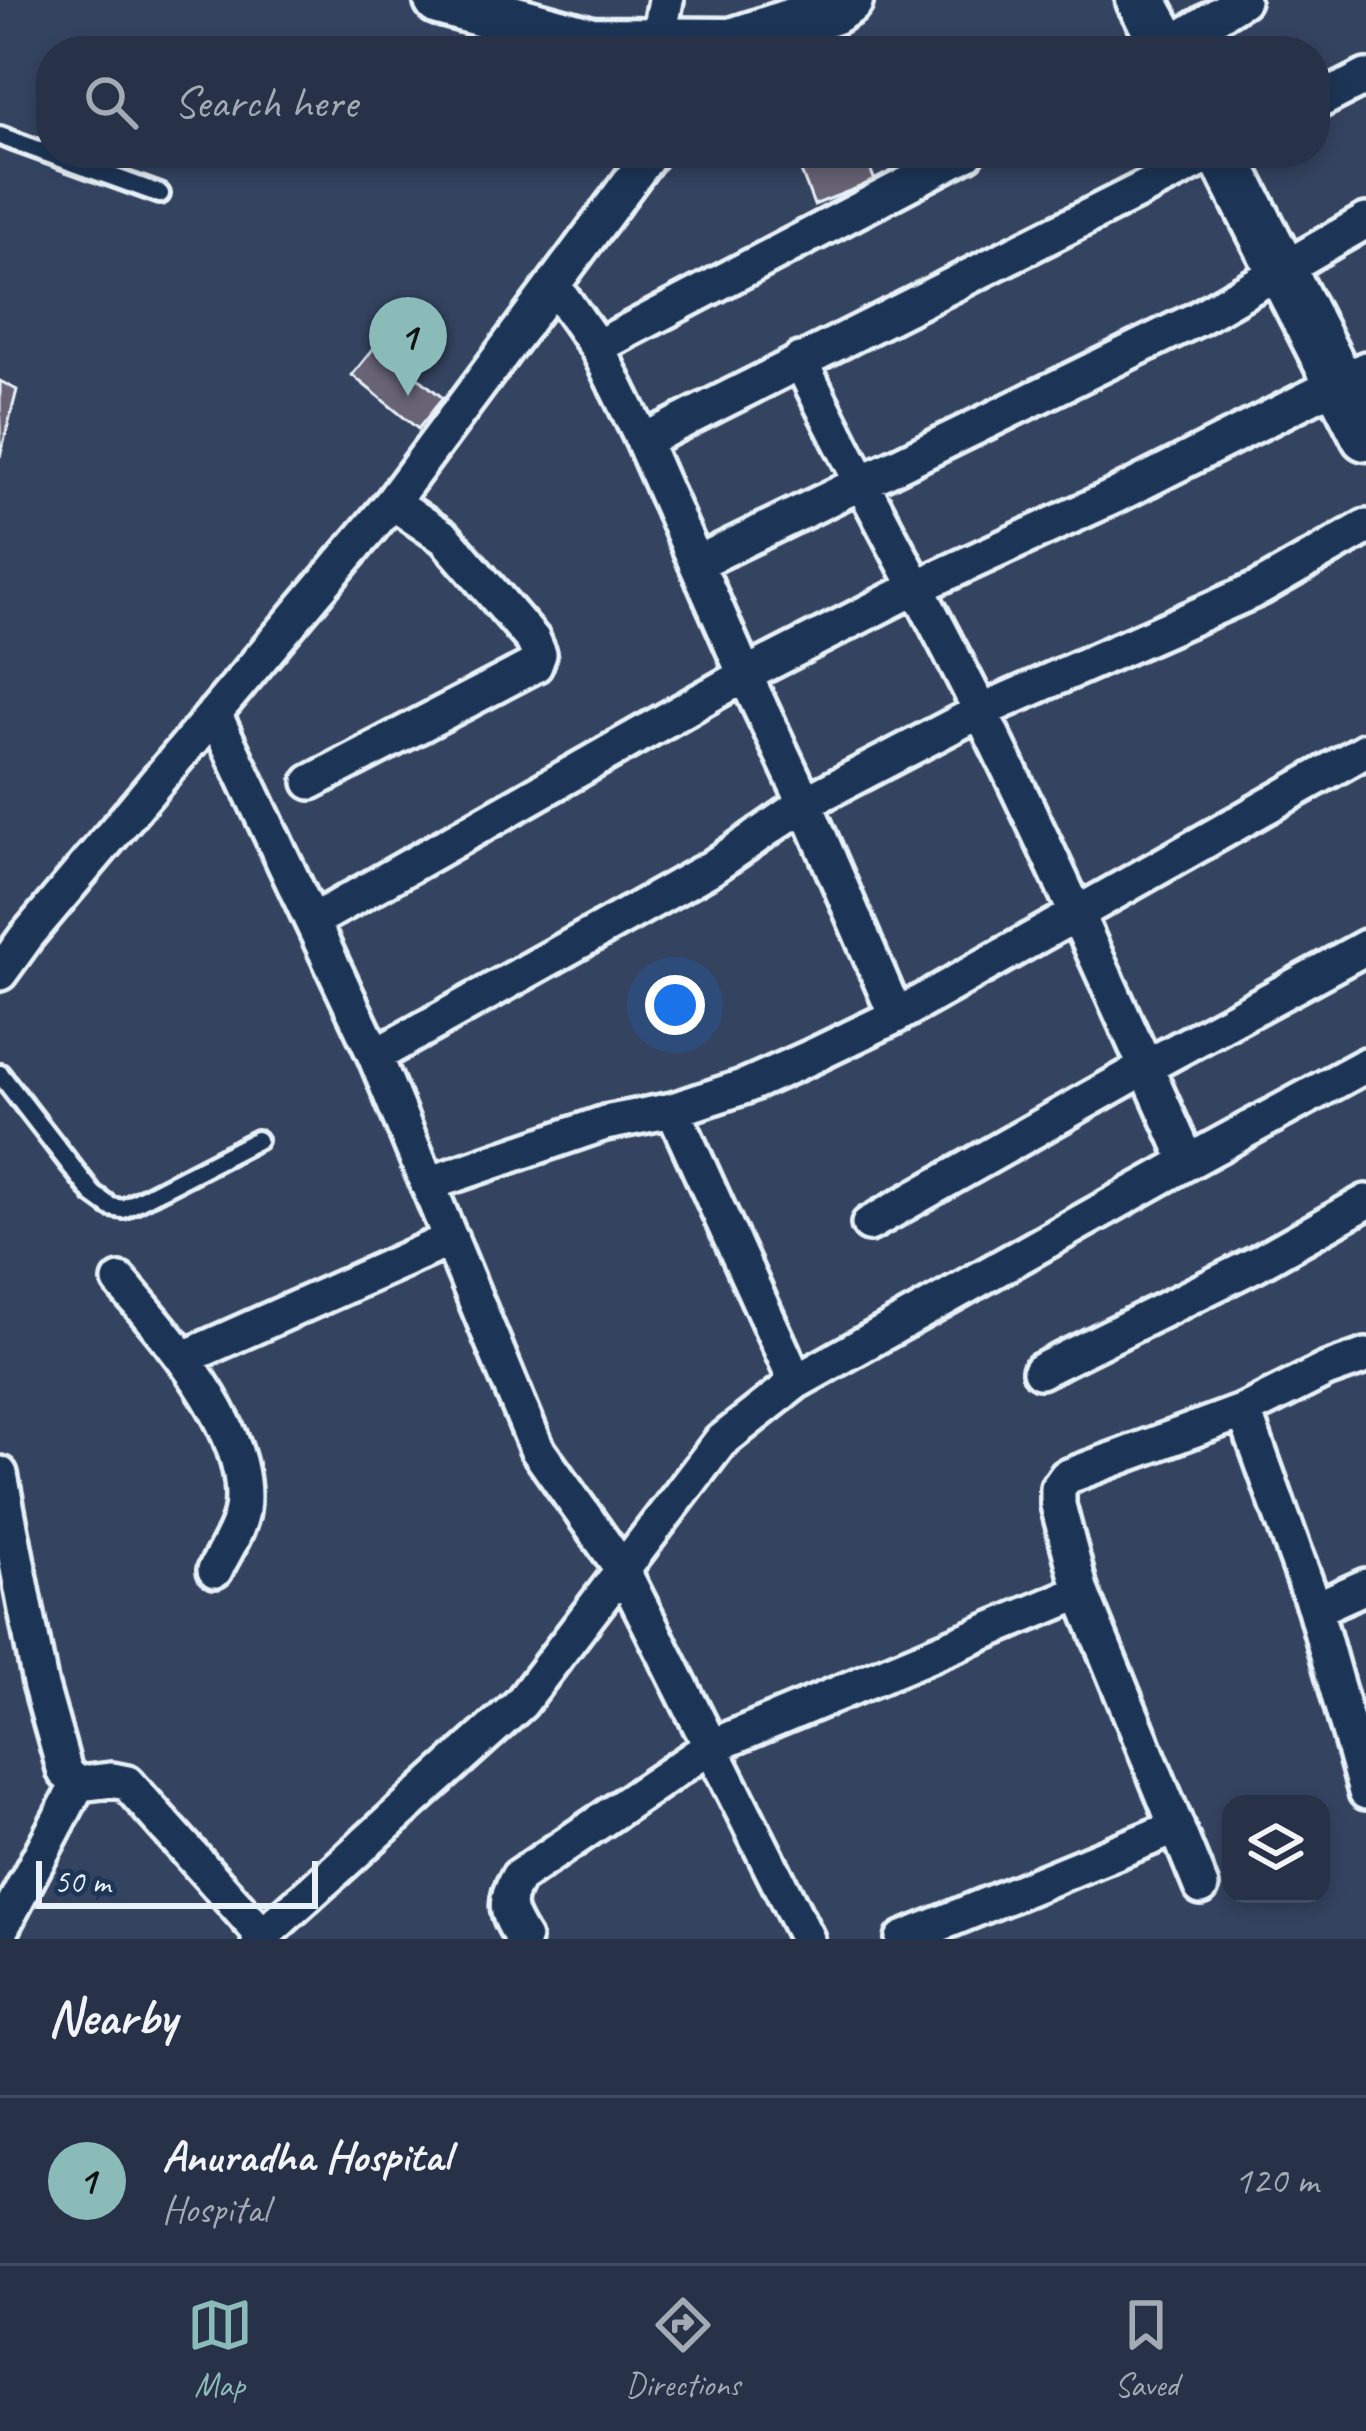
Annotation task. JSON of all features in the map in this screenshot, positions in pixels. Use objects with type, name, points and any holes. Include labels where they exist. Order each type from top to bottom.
[{"type":"street","points":[[439,0],[568,36]]},
{"type":"street","points":[[760,36],[848,0]]},
{"type":"street","points":[[1141,0],[1158,36]]},
{"type":"street","points":[[1187,36],[1242,0]]},
{"type":"street","points":[[611,36],[662,21],[701,36]]},
{"type":"street","points":[[1330,95],[1366,77]]},
{"type":"street","points":[[0,973],[392,502],[640,168]]},
{"type":"street","points":[[597,347],[938,168]]},
{"type":"street","points":[[643,440],[1188,168]]},
{"type":"street","points":[[1226,168],[1281,268],[1353,376],[1366,436]]},
{"type":"street","points":[[697,563],[1197,319],[1366,220]]},
{"type":"street","points":[[554,286],[597,347],[643,440],[896,1016]]},
{"type":"street","points":[[800,360],[981,712],[1188,1162]]},
{"type":"street","points":[[313,921],[745,675],[1353,376]]},
{"type":"street","points":[[310,782],[535,665],[539,654],[533,640],[445,538],[392,502]]},
{"type":"street","points":[[375,1056],[711,868],[805,802],[981,712],[1260,588],[1366,527]]},
{"type":"street","points":[[214,713],[375,1056],[537,1449],[622,1569],[807,1939]]},
{"type":"street","points":[[428,1184],[605,1124],[673,1110],[746,1086],[896,1016],[1366,750]]},
{"type":"street","points":[[869,1224],[1366,947]]},
{"type":"street","points":[[77,1784],[127,1783],[263,1937],[521,1702],[720,1442],[796,1382],[1366,1065]]},
{"type":"street","points":[[673,1110],[796,1382]]},
{"type":"street","points":[[1040,1371],[1256,1264],[1366,1202]]},
{"type":"street","points":[[184,1358],[451,1239]]},
{"type":"street","points":[[120,1282],[184,1358],[224,1426],[241,1466],[241,1516],[215,1570]]},
{"type":"street","points":[[1201,1887],[1081,1592],[1058,1505],[1058,1488],[1066,1477],[1244,1411],[1326,1370],[1366,1356]]},
{"type":"street","points":[[1244,1411],[1316,1609],[1366,1792]]},
{"type":"street","points":[[0,1474],[40,1683],[65,1772],[77,1784]]},
{"type":"street","points":[[1316,1609],[1366,1586]]},
{"type":"street","points":[[523,1939],[510,1918],[507,1894],[518,1877],[710,1748],[1081,1592]]},
{"type":"street","points":[[0,1930],[77,1784]]},
{"type":"street","points":[[903,1939],[1177,1827]]},
{"type":"lane","points":[[0,136],[36,149]]},
{"type":"lane","points":[[88,168],[160,194]]},
{"type":"lane","points":[[0,1074],[93,1194],[111,1207],[123,1209],[257,1140]]},
{"type":"building","points":[[800,168],[870,168],[875,181],[814,205]]},
{"type":"building","points":[[377,344],[443,398],[418,429],[352,375]]},
{"type":"building","points":[[0,381],[17,390],[0,457]]},
{"type":"place","name":"Anuradha Hospital","points":[[408,396]]}]
